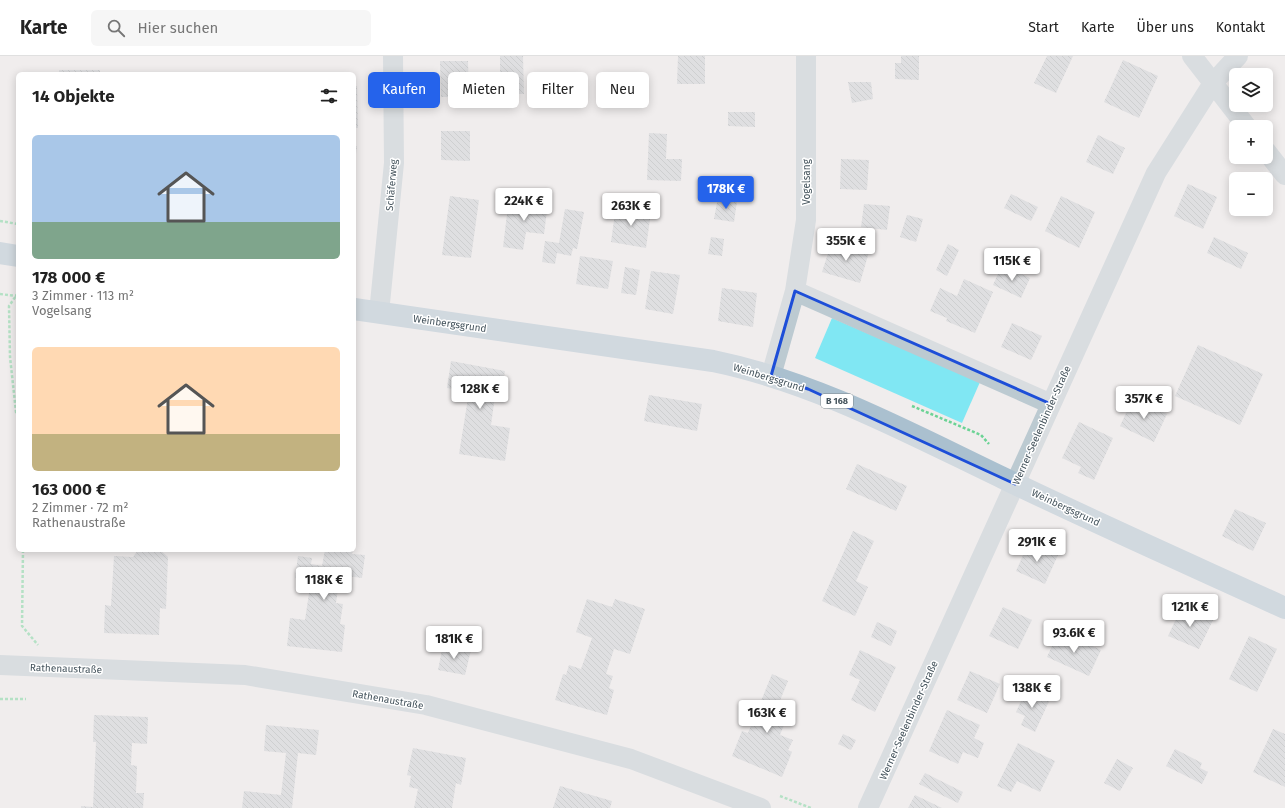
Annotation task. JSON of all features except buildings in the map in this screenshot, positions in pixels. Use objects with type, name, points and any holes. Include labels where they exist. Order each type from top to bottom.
[{"type":"main road","points":[[0,253],[16,256]]},
{"type":"main road","name":"Weinbergsgrund","points":[[356,309],[713,361],[771,376],[808,389],[887,423],[1015,484],[1285,608]]},
{"type":"street","name":"Schäferweg","points":[[379,313],[394,163],[393,56]]},
{"type":"street","name":"Vogelsang","points":[[771,376],[795,291],[806,220],[806,56]]},
{"type":"street","points":[[1192,56],[1242,120]]},
{"type":"street","name":"Werner-Seelenbinder-Straße","points":[[868,808],[1156,174],[1213,83],[1238,56]]},
{"type":"street","points":[[1273,160],[1285,175]]},
{"type":"street","points":[[795,291],[1051,404]]},
{"type":"street","name":"Rathenaustraße","points":[[0,665],[245,675],[426,706],[631,759],[761,808]]},
{"type":"path","points":[[0,221],[16,224]]},
{"type":"path","points":[[0,294],[16,295]]},
{"type":"path","points":[[16,296],[9,306],[10,357],[16,412]]},
{"type":"path","points":[[23,552],[22,626],[27,632]]},
{"type":"path","points":[[0,698],[26,699]]},
{"type":"highlighted area","points":[[795,291],[1051,404],[1015,484],[808,389],[771,376]]},
{"type":"water","points":[[832,318],[980,382],[962,423],[815,358]]}]
